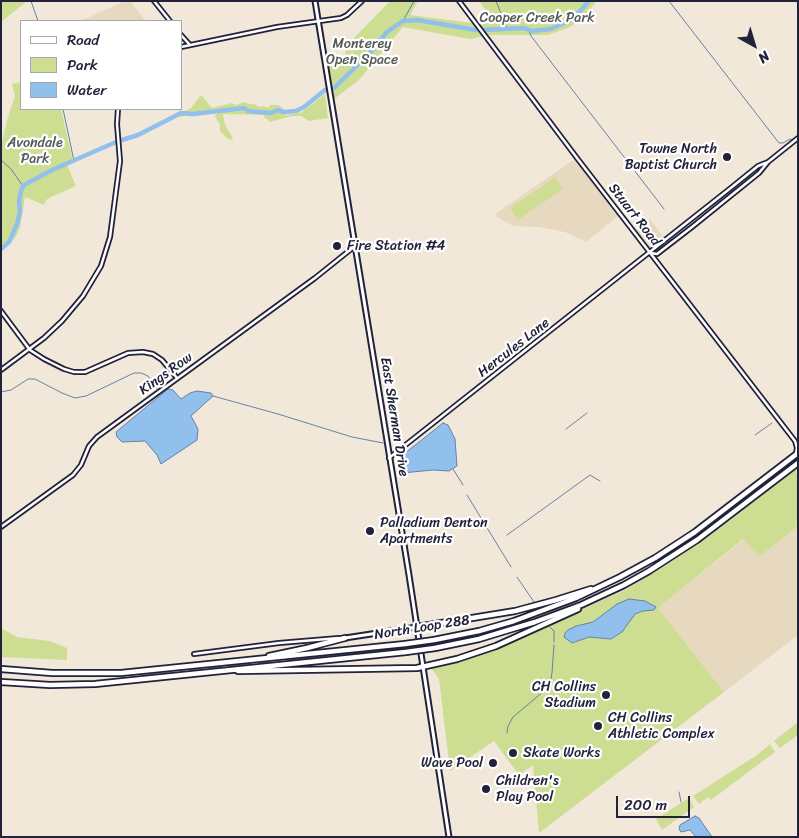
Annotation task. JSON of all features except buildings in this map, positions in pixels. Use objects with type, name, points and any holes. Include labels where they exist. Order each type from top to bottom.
[{"type":"highway","name":"North Loop 288","points":[[1,669],[102,674],[405,644],[434,640],[478,630],[525,617],[576,598],[662,554],[695,532],[796,455]]},
{"type":"highway","name":"North Loop 288","points":[[1,682],[50,685],[94,684],[406,652],[435,648],[509,631],[599,597],[649,571],[697,540],[798,464]]},
{"type":"highway","points":[[416,627],[534,606],[571,596],[620,577]]},
{"type":"highway","points":[[231,670],[244,672],[402,669],[423,666],[456,659],[496,646],[599,597]]},
{"type":"highway","points":[[240,661],[307,648],[346,638]]},
{"type":"main road","name":"East Sherman Drive","points":[[315,1],[449,837]]},
{"type":"main road","name":"North Loop 288","points":[[346,638],[416,627]]},
{"type":"street","points":[[154,1],[169,20]]},
{"type":"street","points":[[182,47],[347,15],[362,1]]},
{"type":"street","name":"Stuart Road","points":[[458,1],[796,442],[796,455]]},
{"type":"street","points":[[182,36],[190,46]]},
{"type":"street","points":[[1,370],[30,350],[62,321],[96,277],[110,237],[120,161],[118,110]]},
{"type":"street","name":"Hercules Lane","points":[[650,252],[657,254],[759,173],[768,162],[798,138]]},
{"type":"street","name":"Hercules Lane","points":[[389,458],[758,166],[768,162]]},
{"type":"street","name":"Kings Row","points":[[1,527],[74,475],[93,441],[315,278],[355,246]]},
{"type":"street","points":[[1,311],[30,350],[64,369],[80,372],[92,370],[128,353],[143,352],[153,354],[162,360],[177,378]]},
{"type":"street","name":"North Loop 288","points":[[194,654],[279,643],[346,638]]},
{"type":"shaded area","points":[[125,1],[130,1],[145,20],[83,20]]},
{"type":"shaded area","points":[[575,159],[618,216],[586,242],[565,232],[539,227],[513,226],[497,217],[495,214]]},
{"type":"shaded area","points":[[650,219],[664,238],[652,248],[649,247],[636,230]]},
{"type":"shaded area","points":[[798,526],[798,635],[724,692],[658,608],[744,539],[759,557]]},
{"type":"green space","points":[[1,1],[27,1],[1,22]]},
{"type":"green space","points":[[390,1],[418,1],[410,15],[472,23],[480,26],[491,17],[479,1],[597,1],[581,20],[568,28],[548,35],[489,35],[470,39],[403,27],[359,80],[334,99],[329,66],[347,64],[344,42],[353,39]]},
{"type":"green space","name":"Avondale Park","points":[[20,82],[20,110],[61,110],[73,162],[67,165],[76,186],[51,197],[46,200],[44,205],[25,197],[20,228],[15,238],[1,250],[1,146],[15,96],[12,84]]},
{"type":"green space","points":[[325,94],[328,118],[309,121],[301,116],[292,116],[270,122],[265,119],[264,115],[223,114],[225,125],[233,138],[231,140],[220,131],[220,124],[215,117],[218,110],[192,112],[181,117],[177,115],[177,112],[191,108],[201,95],[212,108],[244,102],[268,108],[270,105],[278,105],[282,107],[286,115],[302,112]]},
{"type":"green space","points":[[555,177],[563,189],[541,204],[533,193]]},
{"type":"green space","points":[[532,193],[540,204],[518,220],[510,208]]},
{"type":"green space","points":[[798,467],[798,526],[759,557],[743,539],[658,608],[724,692],[539,833],[533,765],[519,775],[494,741],[450,771],[439,679],[431,668],[448,665],[491,651],[625,590],[707,538]]},
{"type":"green space","points":[[1,628],[17,637],[49,641],[67,648],[67,660],[1,657]]},
{"type":"green space","points":[[798,722],[798,735],[780,748],[774,741]]},
{"type":"green space","points":[[770,744],[775,752],[711,800],[708,797],[699,804],[693,796],[757,755]]},
{"type":"green space","points":[[689,798],[694,807],[662,830],[656,819]]},
{"type":"water","points":[[168,389],[173,390],[181,399],[197,391],[211,393],[213,396],[191,416],[198,429],[197,440],[161,464],[157,455],[145,441],[122,442],[117,437],[116,432]]},
{"type":"water","points":[[443,423],[448,425],[455,439],[457,466],[449,471],[433,470],[402,473],[400,457]]},
{"type":"water","points":[[629,599],[645,601],[656,607],[654,610],[635,614],[622,632],[611,639],[589,637],[572,643],[564,637],[568,630],[593,622],[617,604]]},
{"type":"water","points":[[695,816],[699,818],[712,837],[696,837],[690,830],[681,832],[679,829],[680,825]]},
{"type":"waterway","points":[[31,1],[38,20]]},
{"type":"waterway","points":[[403,21],[414,1]]},
{"type":"waterway","points":[[496,1],[504,21]]},
{"type":"waterway","points":[[482,30],[524,28],[532,31],[551,29],[573,19],[589,1]]},
{"type":"waterway","points":[[669,1],[779,143],[792,140]]},
{"type":"waterway","points":[[334,88],[370,53],[387,32],[403,21],[417,20],[476,30]]},
{"type":"waterway","points":[[505,23],[507,28]]},
{"type":"waterway","points":[[529,31],[664,209]]},
{"type":"waterway","points":[[122,140],[138,135],[181,113],[193,114],[244,108],[248,111],[271,113],[278,110],[284,112],[296,111],[325,90]]},
{"type":"waterway","points":[[63,110],[74,161]]},
{"type":"waterway","points":[[1,249],[9,242],[17,224],[20,212],[19,202],[24,185],[52,170],[116,142]]},
{"type":"waterway","points":[[1,160],[11,169],[23,186]]},
{"type":"waterway","points":[[1,392],[11,390],[28,379],[35,379],[75,398],[86,396],[134,373],[148,376],[157,389]]},
{"type":"waterway","points":[[213,396],[352,437],[383,443]]},
{"type":"waterway","points":[[566,429],[587,413]]},
{"type":"waterway","points":[[755,435],[772,423]]},
{"type":"waterway","points":[[453,469],[463,485]]},
{"type":"waterway","points":[[507,535],[590,475],[600,481]]},
{"type":"waterway","points":[[467,495],[511,567]]},
{"type":"waterway","points":[[517,577],[534,602]]},
{"type":"waterway","points":[[550,627],[554,631],[554,642]]},
{"type":"waterway","points":[[507,733],[508,726],[513,717],[550,684],[554,645]]},
{"type":"waterway","points":[[679,792],[681,802]]},
{"type":"place","name":"Towne North Baptist Church","points":[[727,157]]},
{"type":"place","name":"Fire Station #4","points":[[337,246]]},
{"type":"place","name":"Palladium Denton Apartments","points":[[370,531]]},
{"type":"place","name":"CH Collins Stadium","points":[[606,695]]},
{"type":"place","name":"CH Collins Athletic Complex","points":[[598,726]]},
{"type":"place","name":"Skate Works","points":[[513,753]]},
{"type":"place","name":"Wave Pool","points":[[493,763]]},
{"type":"place","name":"Children's Play Pool","points":[[486,789]]},
{"type":"park label","name":"Cooper Creek Park","points":[[537,18]]},
{"type":"park label","name":"Monterey Open Space","points":[[362,52]]}]
